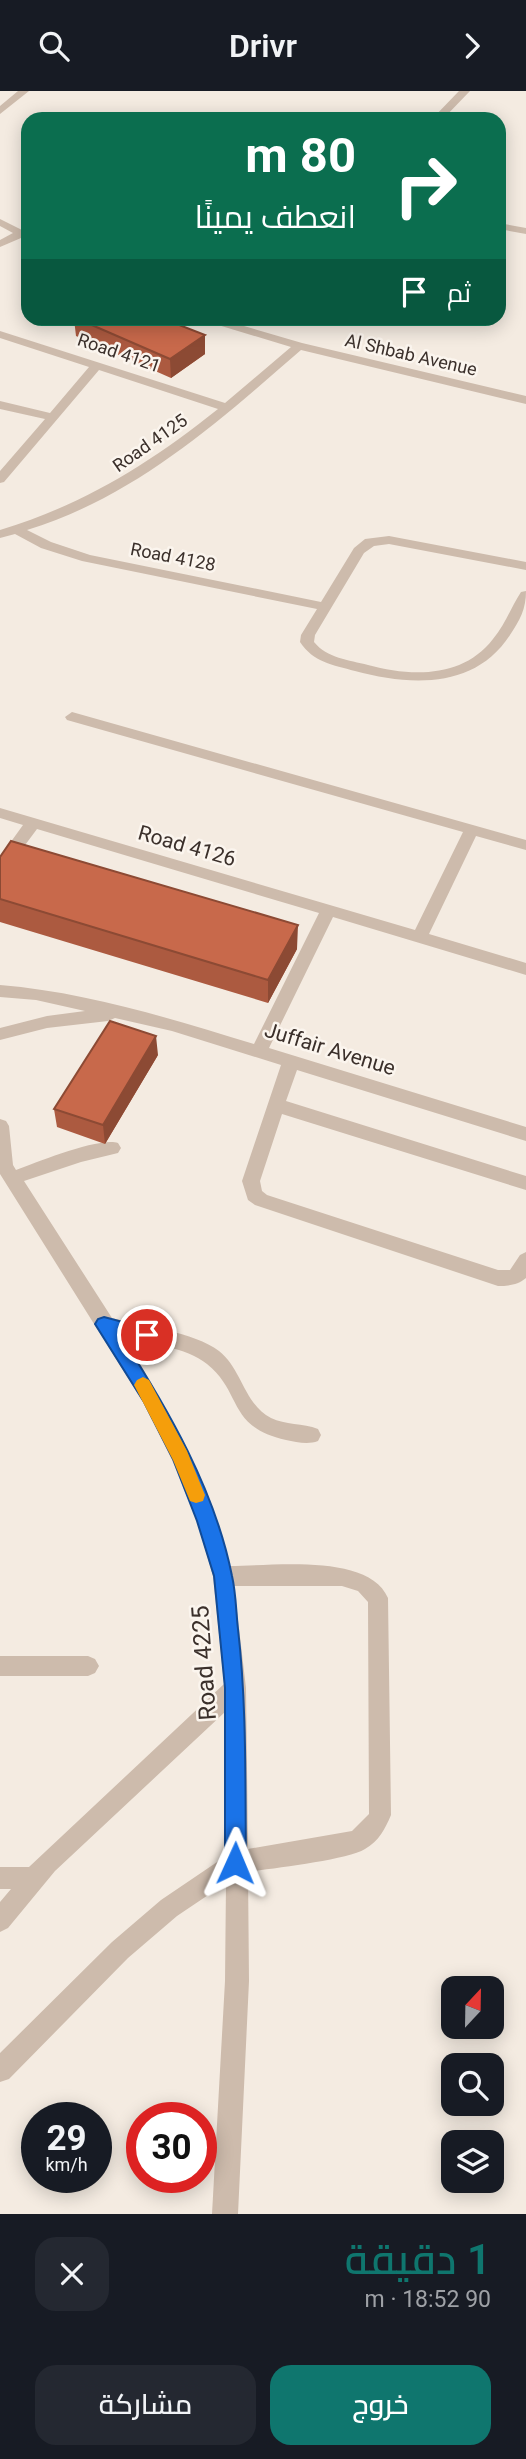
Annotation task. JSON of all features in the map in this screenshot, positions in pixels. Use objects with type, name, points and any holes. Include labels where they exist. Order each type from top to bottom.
[{"type":"street","points":[[0,111],[24,91]]},
{"type":"street","points":[[444,112],[465,91]]},
{"type":"street","points":[[0,222],[21,233]]},
{"type":"street","points":[[506,227],[526,231]]},
{"type":"street","points":[[0,244],[21,236]]},
{"type":"street","name":"Al Shbab Avenue","points":[[232,326],[299,346],[526,400]]},
{"type":"street","name":"Road 4121","points":[[0,334],[227,408]]},
{"type":"street","name":"Road 4125","points":[[0,534],[52,519],[132,480],[227,408],[299,346]]},
{"type":"street","points":[[0,479],[98,364]]},
{"type":"street","points":[[0,405],[53,417]]},
{"type":"street","name":"Road 4128","points":[[18,530],[46,545],[98,561],[325,607]]},
{"type":"street","points":[[526,566],[379,540],[363,546],[308,635],[307,642],[318,655],[385,674],[422,678],[446,675],[485,657],[498,644],[526,595]]},
{"type":"street","points":[[72,717],[526,845]]},
{"type":"street","name":"Road 4126","points":[[0,813],[526,969]]},
{"type":"street","points":[[0,868],[33,823]]},
{"type":"street","points":[[420,936],[471,831]]},
{"type":"street","points":[[259,1051],[329,909]]},
{"type":"street","name":"Juffair Avenue","points":[[0,991],[47,996],[172,1025],[526,1134]]},
{"type":"street","name":"Juffair Avenue","points":[[0,1034],[47,1023],[118,1014]]},
{"type":"street","points":[[291,1061],[251,1181],[254,1195],[261,1200],[498,1278],[518,1275],[526,1260]]},
{"type":"street","points":[[276,1105],[526,1183]]},
{"type":"street","name":"Road 4225","points":[[0,1126],[6,1168],[150,1396],[181,1457],[206,1521],[223,1576],[235,1688],[237,1981],[225,2214]]},
{"type":"street","points":[[6,1168],[112,1148]]},
{"type":"street","points":[[104,1324],[200,1349],[226,1368],[245,1405],[257,1420],[276,1429],[311,1435]]},
{"type":"street","points":[[0,2070],[120,1950],[169,1907],[235,1863],[356,1842],[368,1835],[376,1825],[380,1815],[378,1598],[365,1584],[355,1578],[342,1576],[223,1576]]},
{"type":"street","points":[[0,1666],[88,1666]]},
{"type":"street","points":[[0,1920],[32,1878],[235,1688]]},
{"type":"street","points":[[0,1878],[32,1878]]},
{"type":"building","points":[[94,326],[182,326],[205,335],[170,359]]},
{"type":"building","points":[[11,841],[298,925],[268,980],[0,899],[0,857]]},
{"type":"building","points":[[110,1021],[156,1036],[103,1125],[54,1109]]},
{"type":"slow traffic","points":[[143,1385],[181,1457],[196,1495]]},
{"type":"route","points":[[147,1335],[104,1324],[150,1396],[181,1457],[206,1521],[223,1576],[232,1640],[235,1688],[235,1863]]}]
